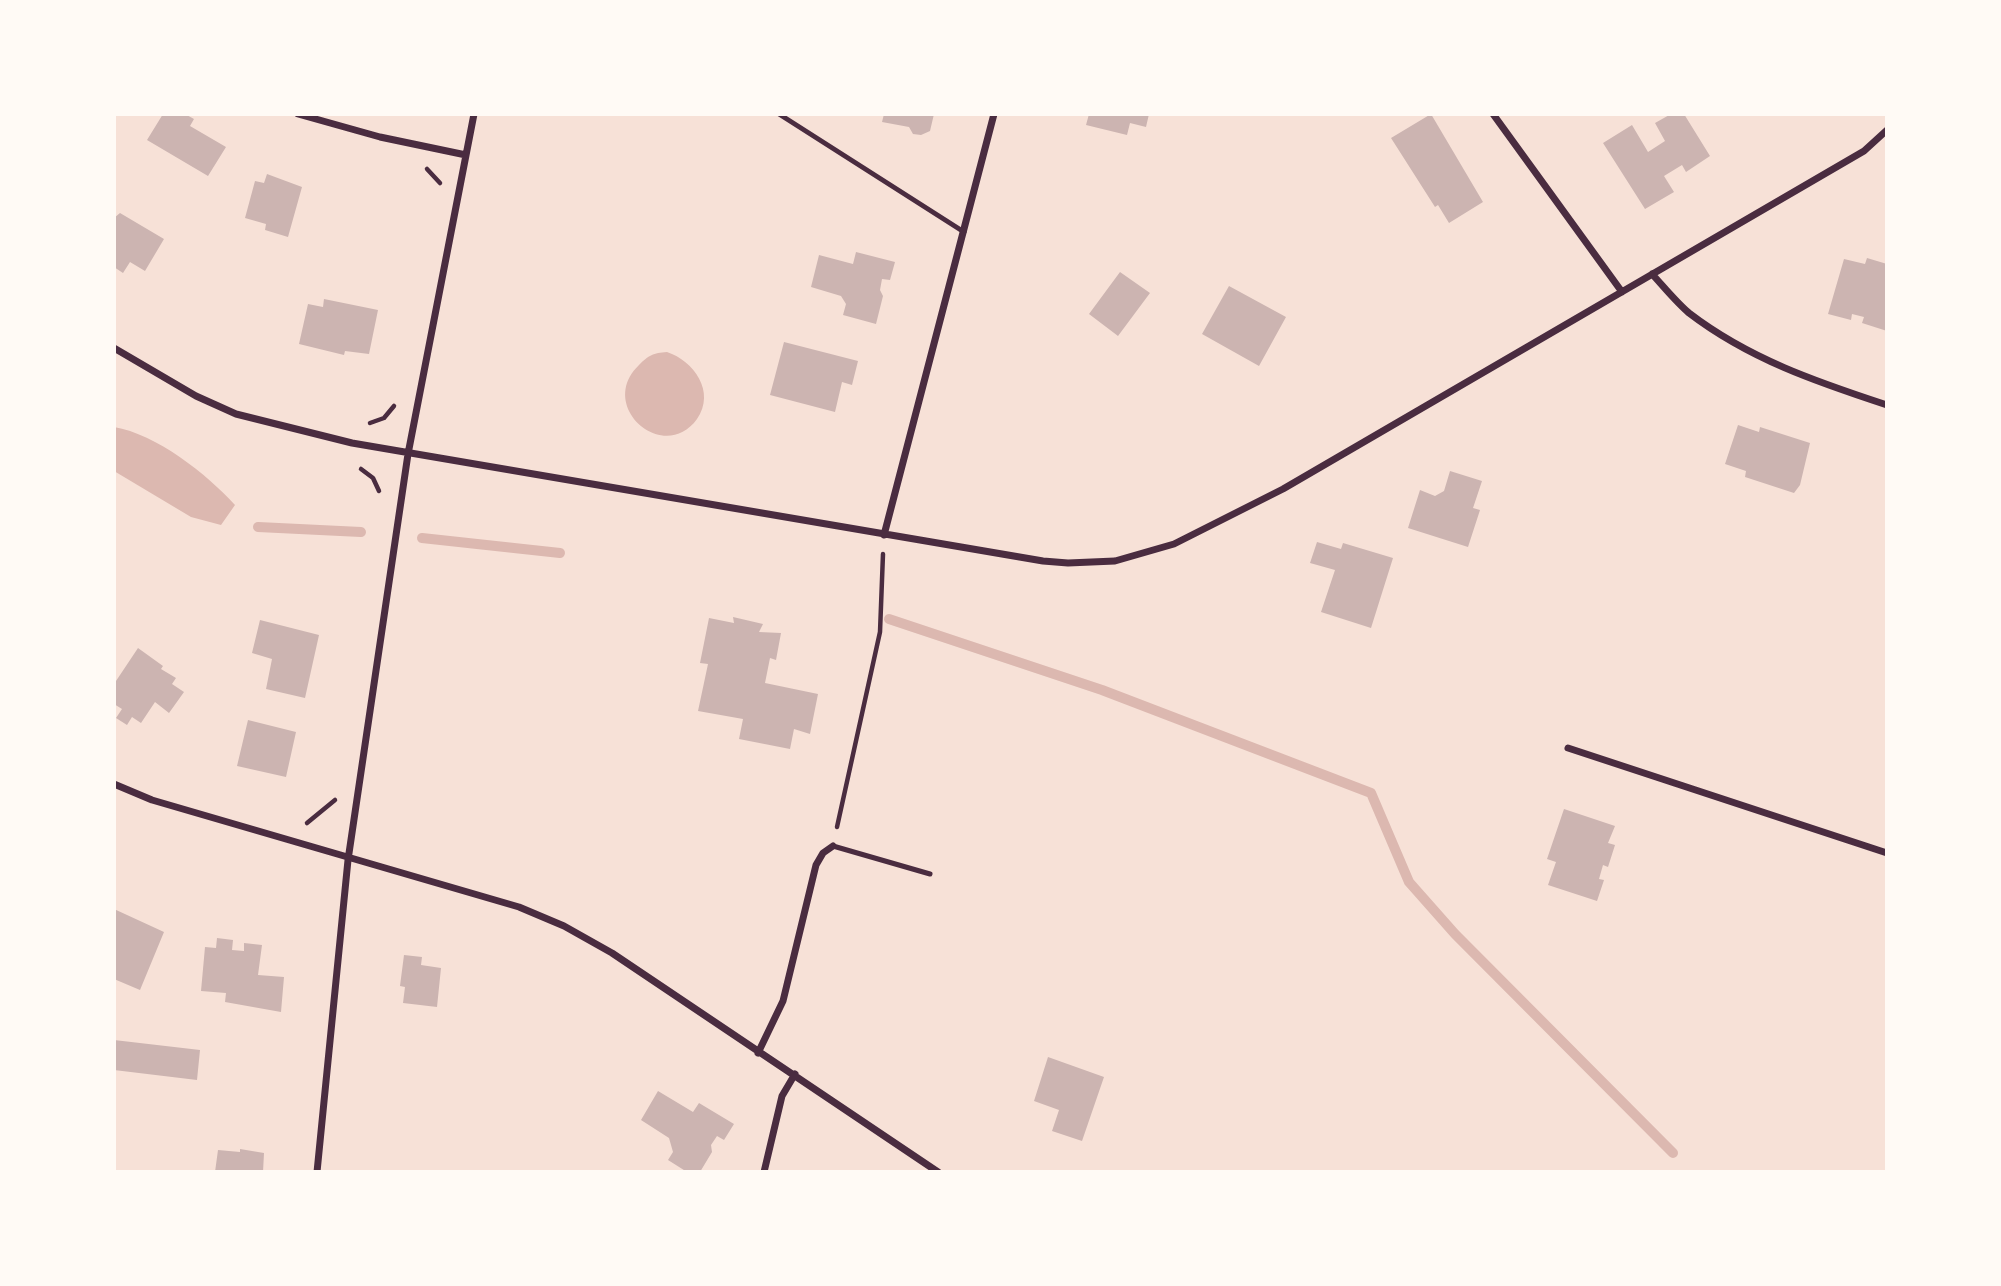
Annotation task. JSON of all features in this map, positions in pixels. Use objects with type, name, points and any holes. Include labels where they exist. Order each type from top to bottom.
[{"type":"street","points":[[298,114],[380,137],[466,155]]},
{"type":"street","points":[[317,1172],[348,860],[408,454],[474,114]]},
{"type":"street","points":[[884,536],[994,114]]},
{"type":"street","points":[[1493,114],[1622,292]]},
{"type":"street","points":[[114,348],[196,396],[236,414],[408,454],[884,536],[1068,564],[1115,561],[1174,544],[1283,489],[1864,151],[1887,130]]},
{"type":"street","points":[[1652,274],[1688,312],[1747,352],[1802,377],[1887,405]]},
{"type":"street","points":[[1568,748],[1887,853]]},
{"type":"street","points":[[114,784],[152,800],[348,860],[519,907],[564,926],[612,953],[938,1172]]},
{"type":"street","points":[[758,1053],[783,1001],[816,865],[823,853],[833,846]]},
{"type":"street","points":[[764,1172],[782,1096],[795,1074]]},
{"type":"lane","points":[[779,114],[964,232]]},
{"type":"lane","points":[[833,846],[930,874]]},
{"type":"path","points":[[833,846],[880,632],[884,536]]},
{"type":"shaded area","points":[[667,352],[686,362],[693,370],[703,388],[704,398],[697,419],[683,432],[668,436],[653,433],[640,425],[630,412],[625,397],[628,381],[639,365],[652,355]]},
{"type":"shaded area","points":[[114,427],[130,431],[163,447],[210,481],[235,505],[221,525],[191,517],[114,471]]},
{"type":"building","points":[[163,114],[185,114],[194,119],[190,126],[226,147],[208,176],[147,140]]},
{"type":"building","points":[[884,114],[934,114],[930,131],[921,135],[913,134],[909,127],[882,122]]},
{"type":"building","points":[[1089,114],[1149,114],[1146,127],[1130,123],[1127,135],[1086,125]]},
{"type":"building","points":[[1431,114],[1483,202],[1449,223],[1438,205],[1435,207],[1391,138]]},
{"type":"building","points":[[1671,114],[1684,114],[1710,156],[1686,172],[1682,165],[1664,176],[1674,192],[1645,209],[1603,143],[1632,125],[1648,152],[1665,141],[1655,123]]},
{"type":"building","points":[[267,174],[302,187],[288,237],[265,230],[266,224],[245,218],[255,181],[264,183]]},
{"type":"building","points":[[120,213],[164,239],[145,271],[130,262],[123,273],[114,267],[114,218]]},
{"type":"building","points":[[856,252],[895,262],[890,280],[882,279],[880,290],[883,296],[876,324],[843,315],[846,304],[841,296],[811,287],[819,255],[853,264]]},
{"type":"building","points":[[1867,258],[1887,264],[1887,331],[1862,323],[1864,317],[1852,314],[1851,320],[1828,314],[1844,259],[1865,264]]},
{"type":"building","points":[[1120,272],[1150,293],[1118,336],[1089,314]]},
{"type":"building","points":[[1229,286],[1286,317],[1259,366],[1202,334]]},
{"type":"building","points":[[324,299],[378,310],[369,354],[345,351],[344,355],[299,344],[308,304],[323,307]]},
{"type":"building","points":[[784,342],[858,361],[852,385],[842,382],[835,412],[770,395]]},
{"type":"building","points":[[1738,425],[1759,432],[1760,427],[1810,443],[1800,485],[1794,493],[1745,477],[1746,471],[1725,464]]},
{"type":"building","points":[[1450,471],[1482,481],[1473,508],[1480,510],[1468,547],[1408,528],[1420,490],[1435,496],[1444,491]]},
{"type":"building","points":[[1317,542],[1341,549],[1343,543],[1393,558],[1371,628],[1321,612],[1335,570],[1310,563]]},
{"type":"building","points":[[733,617],[763,624],[759,632],[781,633],[776,660],[770,658],[765,683],[818,694],[810,734],[794,729],[790,749],[739,739],[743,719],[698,711],[708,664],[700,663],[709,618],[734,623]]},
{"type":"building","points":[[260,620],[319,635],[305,698],[266,689],[272,659],[252,653]]},
{"type":"building","points":[[138,648],[163,666],[161,669],[176,678],[172,684],[184,692],[169,713],[155,702],[141,723],[132,717],[127,725],[116,718],[122,709],[114,704],[114,684]]},
{"type":"building","points":[[248,720],[296,732],[286,777],[237,766]]},
{"type":"building","points":[[1564,809],[1615,826],[1608,843],[1615,845],[1608,867],[1603,865],[1599,879],[1604,880],[1597,901],[1548,885],[1556,862],[1547,859]]},
{"type":"building","points":[[114,909],[164,932],[140,990],[114,979]]},
{"type":"building","points":[[217,938],[233,940],[232,950],[244,951],[244,943],[262,945],[258,975],[284,977],[281,1012],[225,1002],[226,993],[201,991],[205,947],[216,948]]},
{"type":"building","points":[[404,955],[422,957],[421,965],[441,968],[437,1007],[403,1003],[405,987],[400,986]]},
{"type":"building","points":[[114,1040],[200,1050],[197,1080],[114,1070]]},
{"type":"building","points":[[1048,1057],[1104,1077],[1082,1141],[1052,1131],[1059,1110],[1034,1101]]},
{"type":"building","points":[[658,1091],[693,1112],[699,1103],[734,1124],[724,1140],[717,1136],[711,1145],[712,1152],[700,1172],[687,1172],[668,1160],[673,1152],[669,1138],[641,1120]]},
{"type":"building","points":[[240,1149],[264,1153],[263,1172],[215,1172],[218,1150],[240,1152]]},
{"type":"waterway","points":[[258,527],[361,532]]},
{"type":"waterway","points":[[422,538],[560,553]]},
{"type":"waterway","points":[[889,619],[1102,690],[1371,793],[1409,882],[1455,934],[1673,1153]]}]
